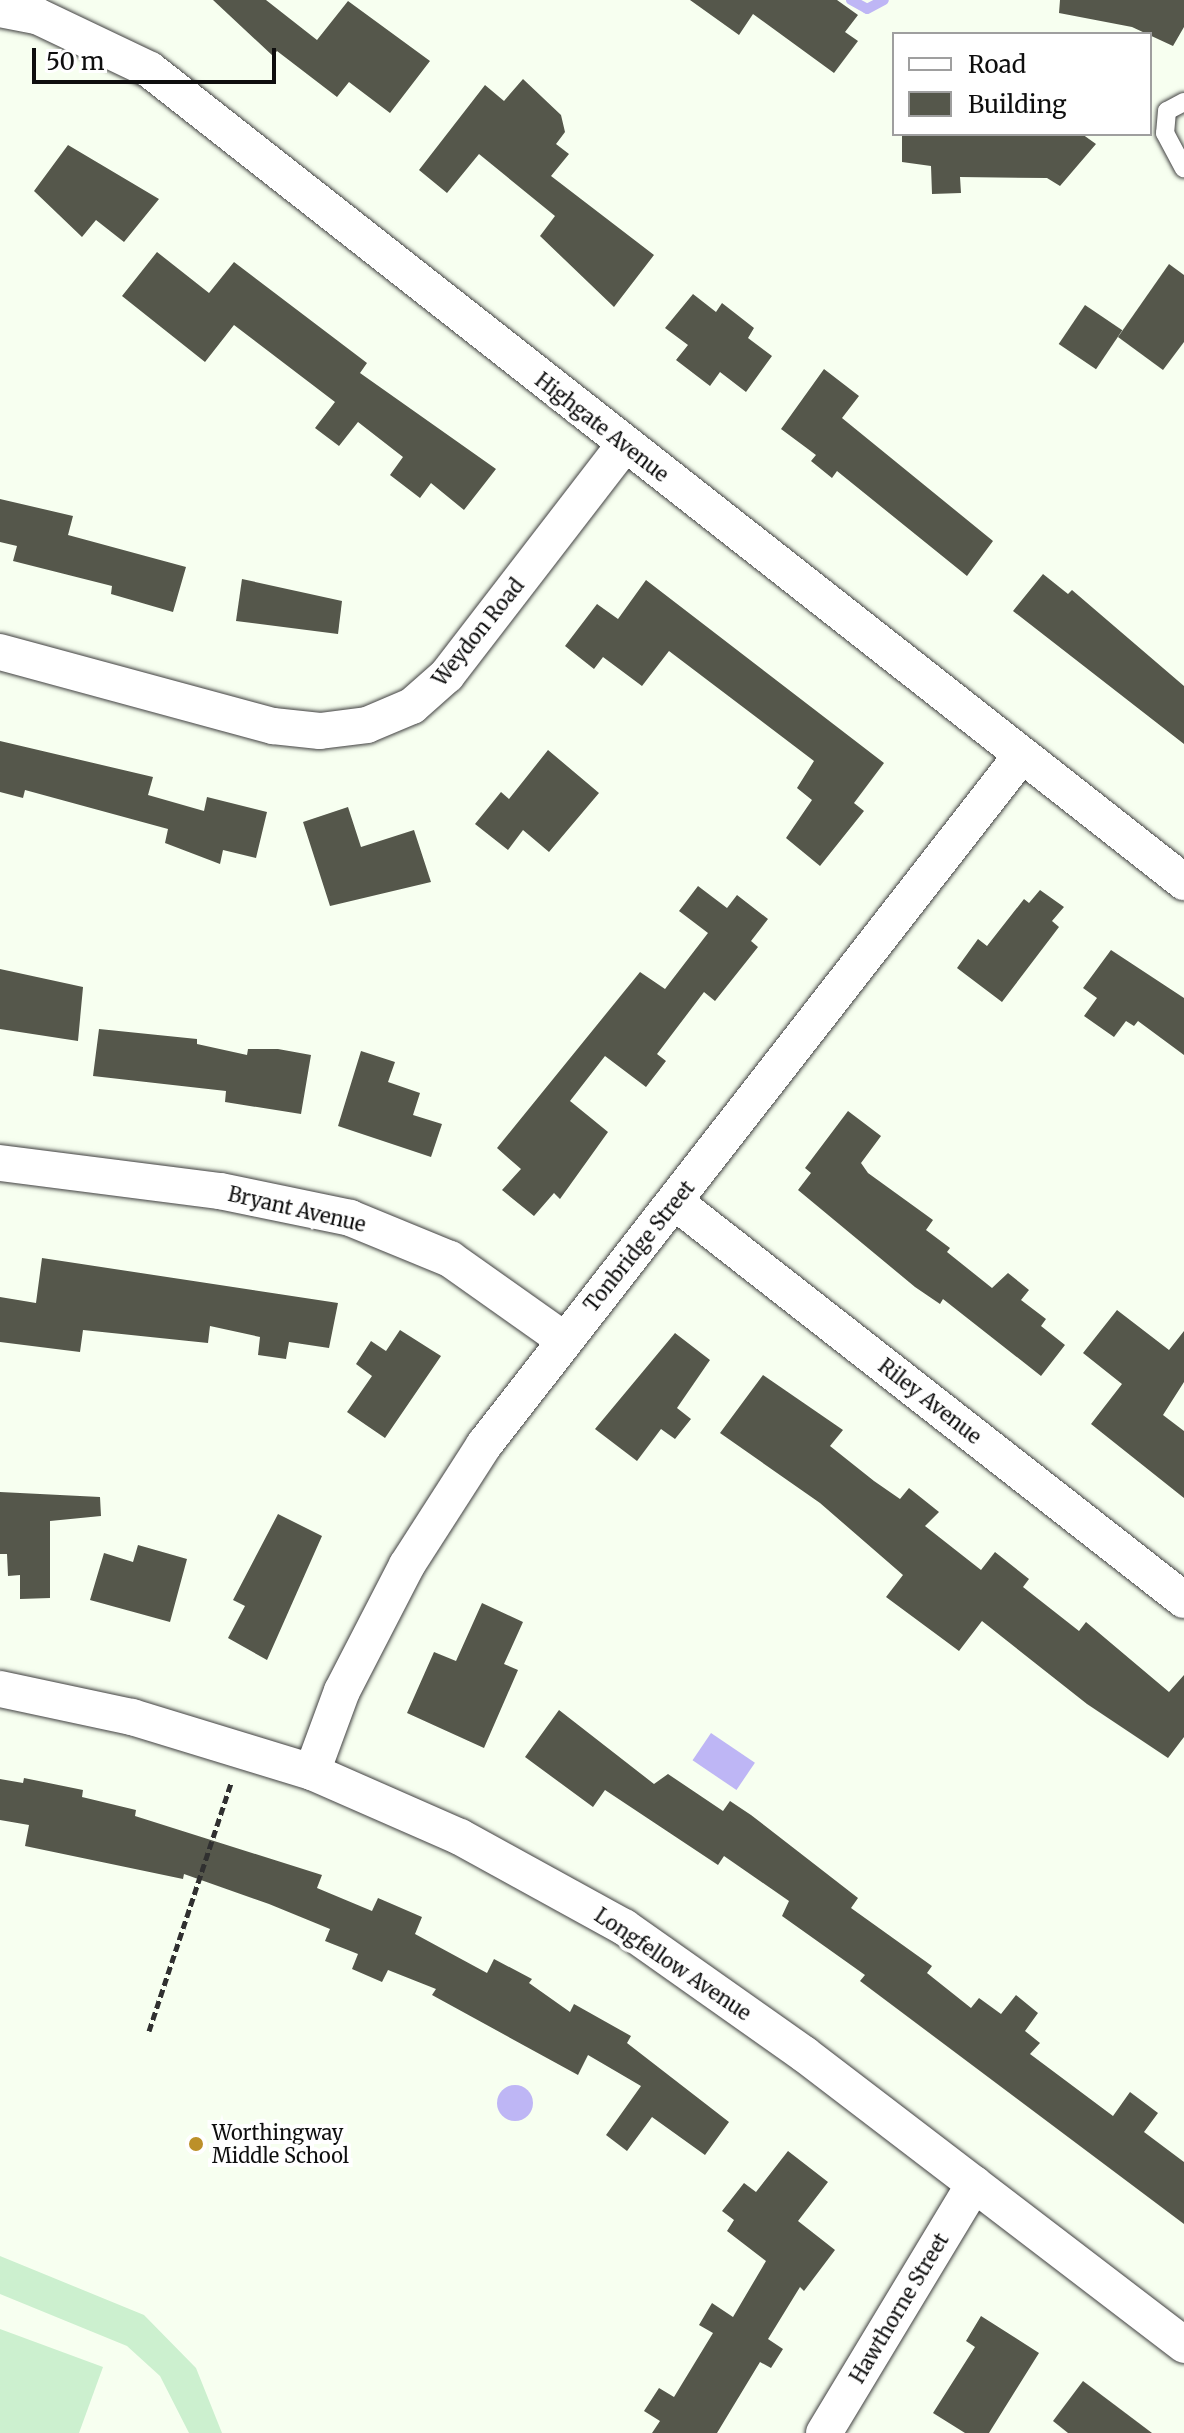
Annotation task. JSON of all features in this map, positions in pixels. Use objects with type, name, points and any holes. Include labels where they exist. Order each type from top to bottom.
[{"type":"street","name":"Highgate Avenue","points":[[0,9],[61,26],[150,70],[1184,882]]},
{"type":"street","name":"Weydon Road","points":[[0,652],[273,726],[320,731],[367,725],[412,706],[447,675],[624,445]]},
{"type":"street","name":"Tonbridge Street","points":[[312,1772],[342,1691],[407,1565],[484,1445],[563,1339],[675,1202],[1021,756]]},
{"type":"street","name":"Bryant Avenue","points":[[0,1163],[220,1191],[350,1218],[450,1259],[563,1339]]},
{"type":"street","name":"Riley Avenue","points":[[675,1202],[1184,1600]]},
{"type":"street","name":"Longfellow Avenue","points":[[0,1689],[132,1717],[312,1772],[460,1837],[624,1927],[974,2184],[1184,2345]]},
{"type":"street","name":"Hawthorne Street","points":[[824,2433],[974,2184]]},
{"type":"lane","points":[[1184,102],[1167,111],[1165,133],[1184,168]]},
{"type":"path","points":[[149,2031],[236,1771]]},
{"type":"green space","points":[[0,2256],[144,2315],[196,2368],[222,2433],[189,2433],[160,2376],[127,2346],[0,2294]]},
{"type":"green space","points":[[0,2329],[103,2367],[79,2433],[0,2433]]},
{"type":"shaded area","points":[[711,1733],[755,1763],[736,1790],[693,1760]]},
{"type":"shaded area","points":[[515,2085],[528,2090],[533,2103],[528,2116],[515,2121],[502,2116],[497,2103],[502,2090]]},
{"type":"building","points":[[213,0],[266,0],[317,40],[348,1],[430,61],[390,113],[349,82],[337,97],[277,51],[273,56]]},
{"type":"building","points":[[690,0],[837,0],[858,15],[845,32],[858,41],[834,73],[753,14],[739,35]]},
{"type":"building","points":[[1060,0],[1184,0],[1184,27],[1173,46],[1152,36],[1152,32],[1059,13]]},
{"type":"building","points":[[523,79],[561,115],[565,132],[556,144],[569,154],[551,176],[654,255],[614,307],[540,236],[555,216],[479,154],[447,193],[419,170],[485,85],[504,101]]},
{"type":"building","points":[[902,136],[1085,136],[1096,144],[1060,186],[1047,178],[960,177],[961,193],[932,194],[931,166],[902,162]]},
{"type":"building","points":[[68,145],[159,199],[124,242],[96,220],[82,237],[34,191]]},
{"type":"building","points":[[157,252],[209,293],[234,262],[367,363],[360,373],[496,469],[464,510],[431,483],[420,498],[390,475],[403,457],[358,422],[339,446],[315,428],[335,402],[234,325],[205,362],[122,296]]},
{"type":"building","points":[[1169,264],[1184,275],[1184,342],[1163,370],[1118,337]]},
{"type":"building","points":[[693,294],[716,312],[722,303],[754,328],[748,338],[772,356],[746,392],[720,372],[710,386],[676,360],[688,345],[665,328]]},
{"type":"building","points":[[1085,305],[1122,330],[1096,369],[1059,344]]},
{"type":"building","points":[[824,369],[859,396],[842,418],[993,541],[967,576],[837,471],[832,478],[811,461],[816,455],[781,429]]},
{"type":"building","points":[[0,499],[73,516],[68,535],[186,567],[173,612],[111,594],[112,586],[13,561],[17,546],[0,542]]},
{"type":"building","points":[[1043,574],[1068,594],[1072,590],[1184,686],[1184,744],[1013,611]]},
{"type":"building","points":[[242,579],[342,601],[338,634],[236,621]]},
{"type":"building","points":[[646,580],[884,763],[854,803],[864,811],[820,866],[786,838],[812,800],[797,788],[814,761],[669,651],[642,686],[603,657],[594,669],[565,646],[597,604],[618,619]]},
{"type":"building","points":[[0,741],[153,777],[148,795],[204,811],[207,797],[267,812],[256,858],[223,850],[220,864],[165,843],[168,829],[25,790],[23,798],[0,792]]},
{"type":"building","points":[[548,750],[599,793],[549,852],[523,830],[508,850],[475,824],[501,792],[509,799]]},
{"type":"building","points":[[348,807],[361,847],[414,830],[431,882],[330,906],[303,822]]},
{"type":"building","points":[[698,886],[727,908],[737,895],[768,919],[751,941],[758,947],[715,1001],[704,992],[657,1054],[666,1061],[646,1087],[605,1056],[570,1101],[608,1132],[560,1199],[554,1193],[534,1216],[502,1190],[521,1169],[497,1148],[640,972],[665,989],[708,933],[679,911]]},
{"type":"building","points":[[1040,890],[1064,907],[1052,921],[1059,927],[1002,1002],[957,968],[978,939],[987,946],[1024,899],[1029,903]]},
{"type":"building","points":[[1111,950],[1184,998],[1184,1055],[1138,1021],[1134,1026],[1126,1021],[1114,1037],[1084,1016],[1097,998],[1083,988]]},
{"type":"building","points":[[0,969],[83,987],[78,1041],[0,1029]]},
{"type":"building","points":[[99,1029],[197,1039],[197,1044],[247,1055],[248,1049],[278,1049],[311,1055],[301,1114],[225,1102],[226,1091],[93,1076]]},
{"type":"building","points":[[361,1051],[395,1062],[388,1082],[420,1093],[413,1115],[442,1124],[431,1157],[338,1126]]},
{"type":"building","points":[[848,1111],[881,1136],[861,1163],[868,1173],[933,1220],[926,1230],[950,1248],[947,1252],[992,1288],[1008,1273],[1029,1290],[1021,1300],[1046,1319],[1041,1326],[1065,1345],[1041,1376],[943,1299],[940,1304],[915,1287],[798,1190],[811,1173],[805,1168]]},
{"type":"building","points":[[42,1258],[338,1303],[329,1348],[289,1342],[286,1359],[258,1355],[260,1337],[210,1326],[208,1343],[83,1330],[80,1352],[0,1342],[0,1297],[36,1303]]},
{"type":"building","points":[[1117,1310],[1169,1350],[1184,1331],[1184,1382],[1163,1415],[1184,1431],[1184,1498],[1091,1424],[1122,1384],[1083,1353]]},
{"type":"building","points":[[400,1330],[441,1356],[385,1438],[347,1412],[372,1376],[356,1364],[371,1341],[386,1351]]},
{"type":"building","points":[[675,1333],[710,1360],[677,1408],[691,1419],[675,1439],[661,1429],[637,1461],[595,1429]]},
{"type":"building","points":[[763,1375],[843,1430],[830,1446],[874,1481],[900,1499],[909,1488],[939,1512],[925,1526],[981,1570],[995,1552],[1029,1579],[1023,1587],[1079,1631],[1086,1622],[1169,1692],[1184,1675],[1184,1737],[1168,1758],[1087,1704],[982,1621],[959,1651],[886,1597],[903,1575],[820,1503],[720,1433]]},
{"type":"building","points":[[0,1492],[100,1497],[101,1516],[50,1521],[50,1598],[20,1599],[20,1575],[8,1576],[7,1554],[0,1554]]},
{"type":"building","points":[[278,1514],[322,1536],[267,1660],[228,1638],[245,1606],[233,1600]]},
{"type":"building","points":[[138,1545],[187,1559],[170,1622],[90,1600],[104,1553],[133,1562]]},
{"type":"building","points":[[482,1603],[523,1622],[504,1664],[518,1670],[484,1748],[407,1713],[434,1652],[456,1661]]},
{"type":"building","points":[[559,1710],[654,1784],[668,1774],[723,1811],[730,1801],[751,1815],[858,1898],[851,1908],[932,1966],[927,1973],[971,2008],[979,1998],[1001,2014],[1016,1995],[1038,2013],[1025,2031],[1040,2043],[1030,2054],[1113,2116],[1130,2092],[1158,2113],[1144,2132],[1184,2162],[1184,2224],[860,1981],[865,1975],[782,1916],[789,1901],[724,1856],[718,1865],[605,1790],[593,1807],[525,1757]]},
{"type":"building","points":[[24,1778],[83,1790],[82,1797],[136,1810],[135,1816],[322,1875],[317,1888],[372,1911],[378,1898],[422,1917],[415,1934],[487,1973],[494,1959],[532,1979],[529,1983],[570,2012],[574,2004],[631,2036],[627,2043],[729,2122],[705,2155],[652,2117],[627,2151],[606,2135],[641,2086],[588,2055],[578,2075],[432,1995],[436,1989],[388,1970],[382,1982],[352,1969],[358,1954],[325,1941],[330,1929],[269,1904],[184,1874],[183,1879],[25,1846],[29,1825],[0,1820],[0,1779],[23,1783]]},
{"type":"building","points":[[788,2151],[828,2182],[798,2221],[835,2250],[804,2291],[800,2287],[768,2339],[783,2349],[771,2368],[760,2362],[717,2433],[652,2433],[660,2421],[644,2411],[659,2388],[674,2397],[713,2333],[699,2325],[712,2303],[733,2317],[766,2261],[727,2231],[734,2220],[722,2211],[744,2183],[756,2192]]},
{"type":"building","points":[[981,2316],[1039,2353],[989,2433],[965,2433],[933,2413],[975,2347],[966,2341]]},
{"type":"building","points":[[1083,2381],[1152,2433],[1068,2433],[1053,2421]]},
{"type":"waterway","points":[[851,0],[867,9],[884,0]]},
{"type":"place","name":"Worthingway Middle School","points":[[196,2144]]}]
